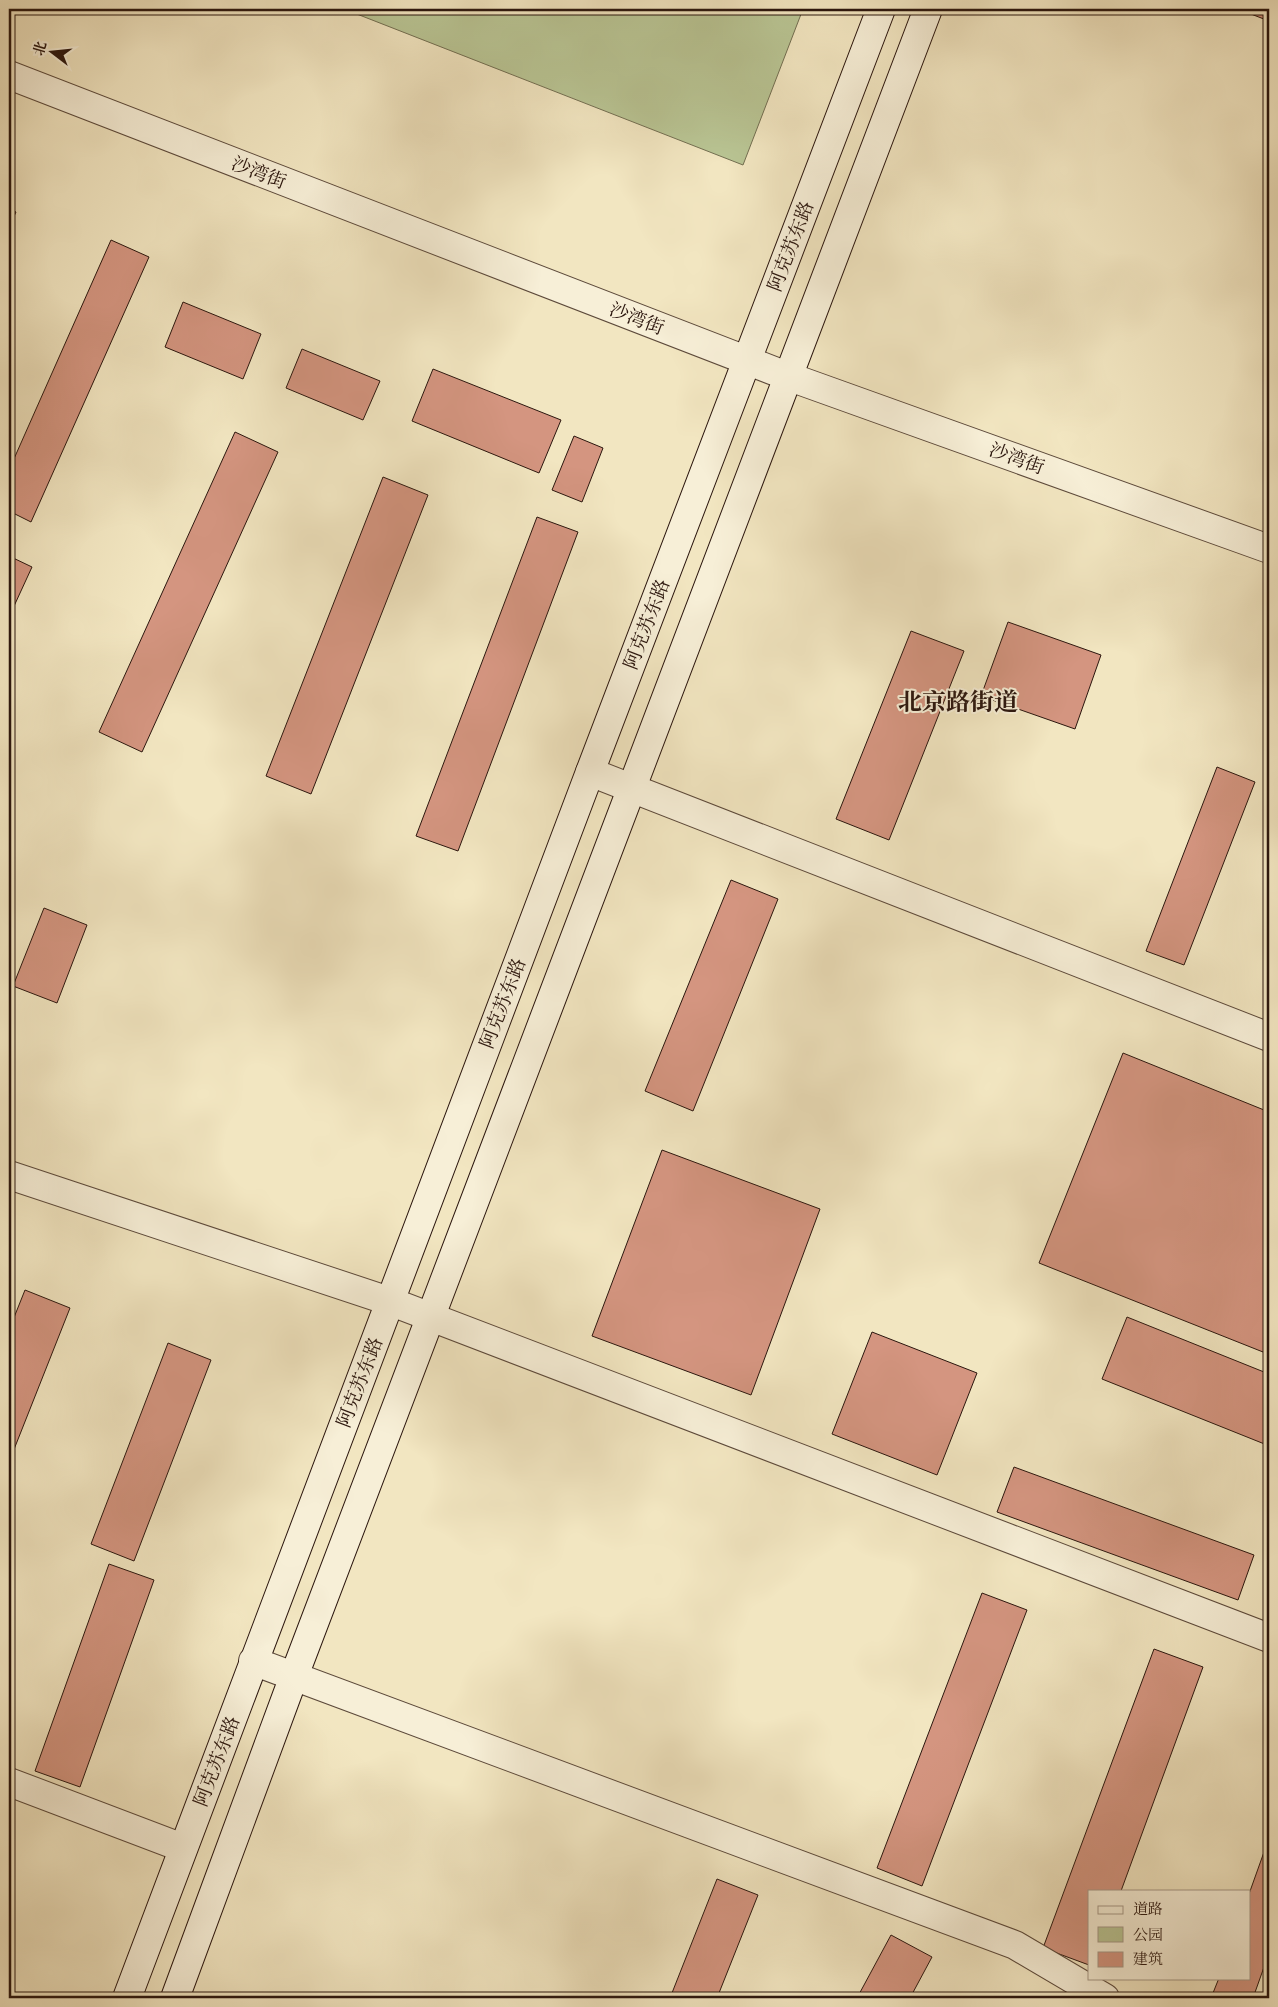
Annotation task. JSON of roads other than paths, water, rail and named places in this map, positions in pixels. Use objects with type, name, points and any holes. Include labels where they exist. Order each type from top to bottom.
[{"type":"street","name":"阿克苏东路","points":[[127,1998],[389,1301],[881,9]]},
{"type":"street","points":[[175,1998],[294,1676],[928,9]]},
{"type":"street","name":"沙湾街","points":[[9,75],[787,376],[1269,549]]},
{"type":"street","points":[[590,772],[1269,1037]]},
{"type":"street","points":[[9,1174],[389,1301],[1269,1638]]},
{"type":"street","points":[[253,1661],[1015,1945],[1105,1998]]},
{"type":"street","points":[[9,1782],[183,1848]]},
{"type":"district","name":"北京路街道","points":[[958,702]]}]
